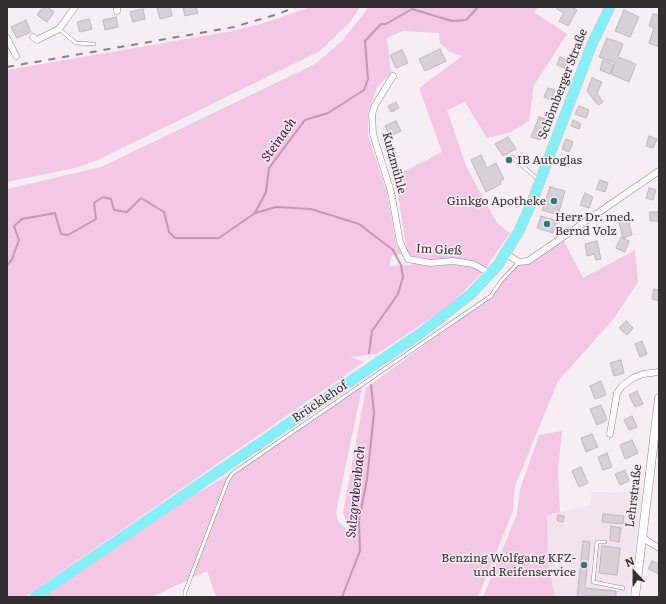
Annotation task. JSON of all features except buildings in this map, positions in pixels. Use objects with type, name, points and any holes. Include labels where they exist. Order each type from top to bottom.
[{"type":"main road","name":"Schömberger Straße","points":[[35,597],[448,314],[491,274],[506,254],[519,231],[540,181],[592,44],[610,7]]},
{"type":"street","points":[[33,37],[37,40],[59,29],[75,7]]},
{"type":"street","points":[[7,38],[16,56]]},
{"type":"street","name":"Kutzmühle","points":[[393,76],[383,89],[372,114],[373,134],[391,192],[400,242],[408,259]]},
{"type":"street","points":[[506,254],[519,262],[528,261],[659,170]]},
{"type":"street","name":"Im Gieß","points":[[408,259],[430,263],[453,260],[473,264],[491,274]]},
{"type":"street","points":[[610,434],[617,393],[622,386],[633,378],[644,374],[659,372]]},
{"type":"street","name":"Lehrstraße","points":[[635,597],[641,537],[659,398]]},
{"type":"street","points":[[641,537],[659,548]]},
{"type":"lane","points":[[59,29],[76,43],[94,44]]},
{"type":"lane","points":[[512,158],[540,181]]},
{"type":"lane","name":"Brücklehof","points":[[185,597],[185,592],[233,473],[491,296],[501,281],[519,262]]},
{"type":"lane","points":[[605,542],[597,542],[593,582],[623,588]]},
{"type":"shaded area","points":[[311,7],[360,7],[350,22],[320,51],[98,160],[75,168],[7,182],[7,70],[227,32],[261,24]]},
{"type":"shaded area","points":[[369,7],[539,7],[534,12],[567,34],[534,85],[529,121],[511,132],[487,138],[465,102],[447,110],[466,166],[497,223],[510,233],[481,274],[450,305],[377,354],[350,357],[364,362],[25,597],[7,597],[7,189],[101,167],[315,64],[341,42]],"holes":[[[403,31],[439,33],[440,43],[450,52],[462,56],[419,88],[442,152],[395,176],[405,240],[412,265],[389,266],[392,255],[402,254],[396,244],[387,193],[368,135],[368,113],[377,87],[391,73],[387,38]]]},
{"type":"shaded area","points":[[562,237],[583,278],[635,250],[638,282],[612,321],[558,381],[515,486],[513,511],[478,597],[216,597],[207,571],[152,597],[44,597],[192,496],[239,469],[363,383],[336,512],[338,521],[352,535],[343,513],[366,388],[491,296],[501,281],[519,262],[528,261]]},
{"type":"shaded area","points":[[562,431],[558,470],[560,512],[547,516],[548,561],[555,597],[483,597],[517,514],[520,489],[539,435]]},
{"type":"shaded area","points":[[592,492],[642,493],[629,597],[555,597],[548,561],[547,516],[590,505]]},
{"type":"waterway","name":"Steinach","points":[[7,266],[12,259],[19,240],[14,226],[22,219],[55,213],[61,234],[68,235],[96,219],[94,203],[103,197],[111,199],[114,210],[127,212],[141,198],[164,212],[169,232],[175,238],[219,238],[255,213],[266,192],[269,168],[305,120],[328,113],[364,90],[368,79],[365,41],[381,24],[386,24],[412,9],[452,21],[466,20],[478,7]]},
{"type":"waterway","name":"Sulzgrabenbach","points":[[255,213],[276,207],[311,209],[359,224],[393,250],[401,265],[403,277],[398,294],[372,331],[369,353]]},
{"type":"waterway","name":"Sulzgrabenbach","points":[[342,597],[360,551],[359,520],[367,479],[374,413],[371,385]]},
{"type":"railway","points":[[7,67],[234,27],[296,7]]},
{"type":"place","name":"IB Autoglas","points":[[509,160]]},
{"type":"place","name":"Ginkgo Apotheke","points":[[554,201]]},
{"type":"place","name":"Herr Dr. med. Bernd Volz","points":[[547,224]]},
{"type":"place","name":"Benzing Wolfgang KFZ- und Reifenservice","points":[[584,565]]}]
